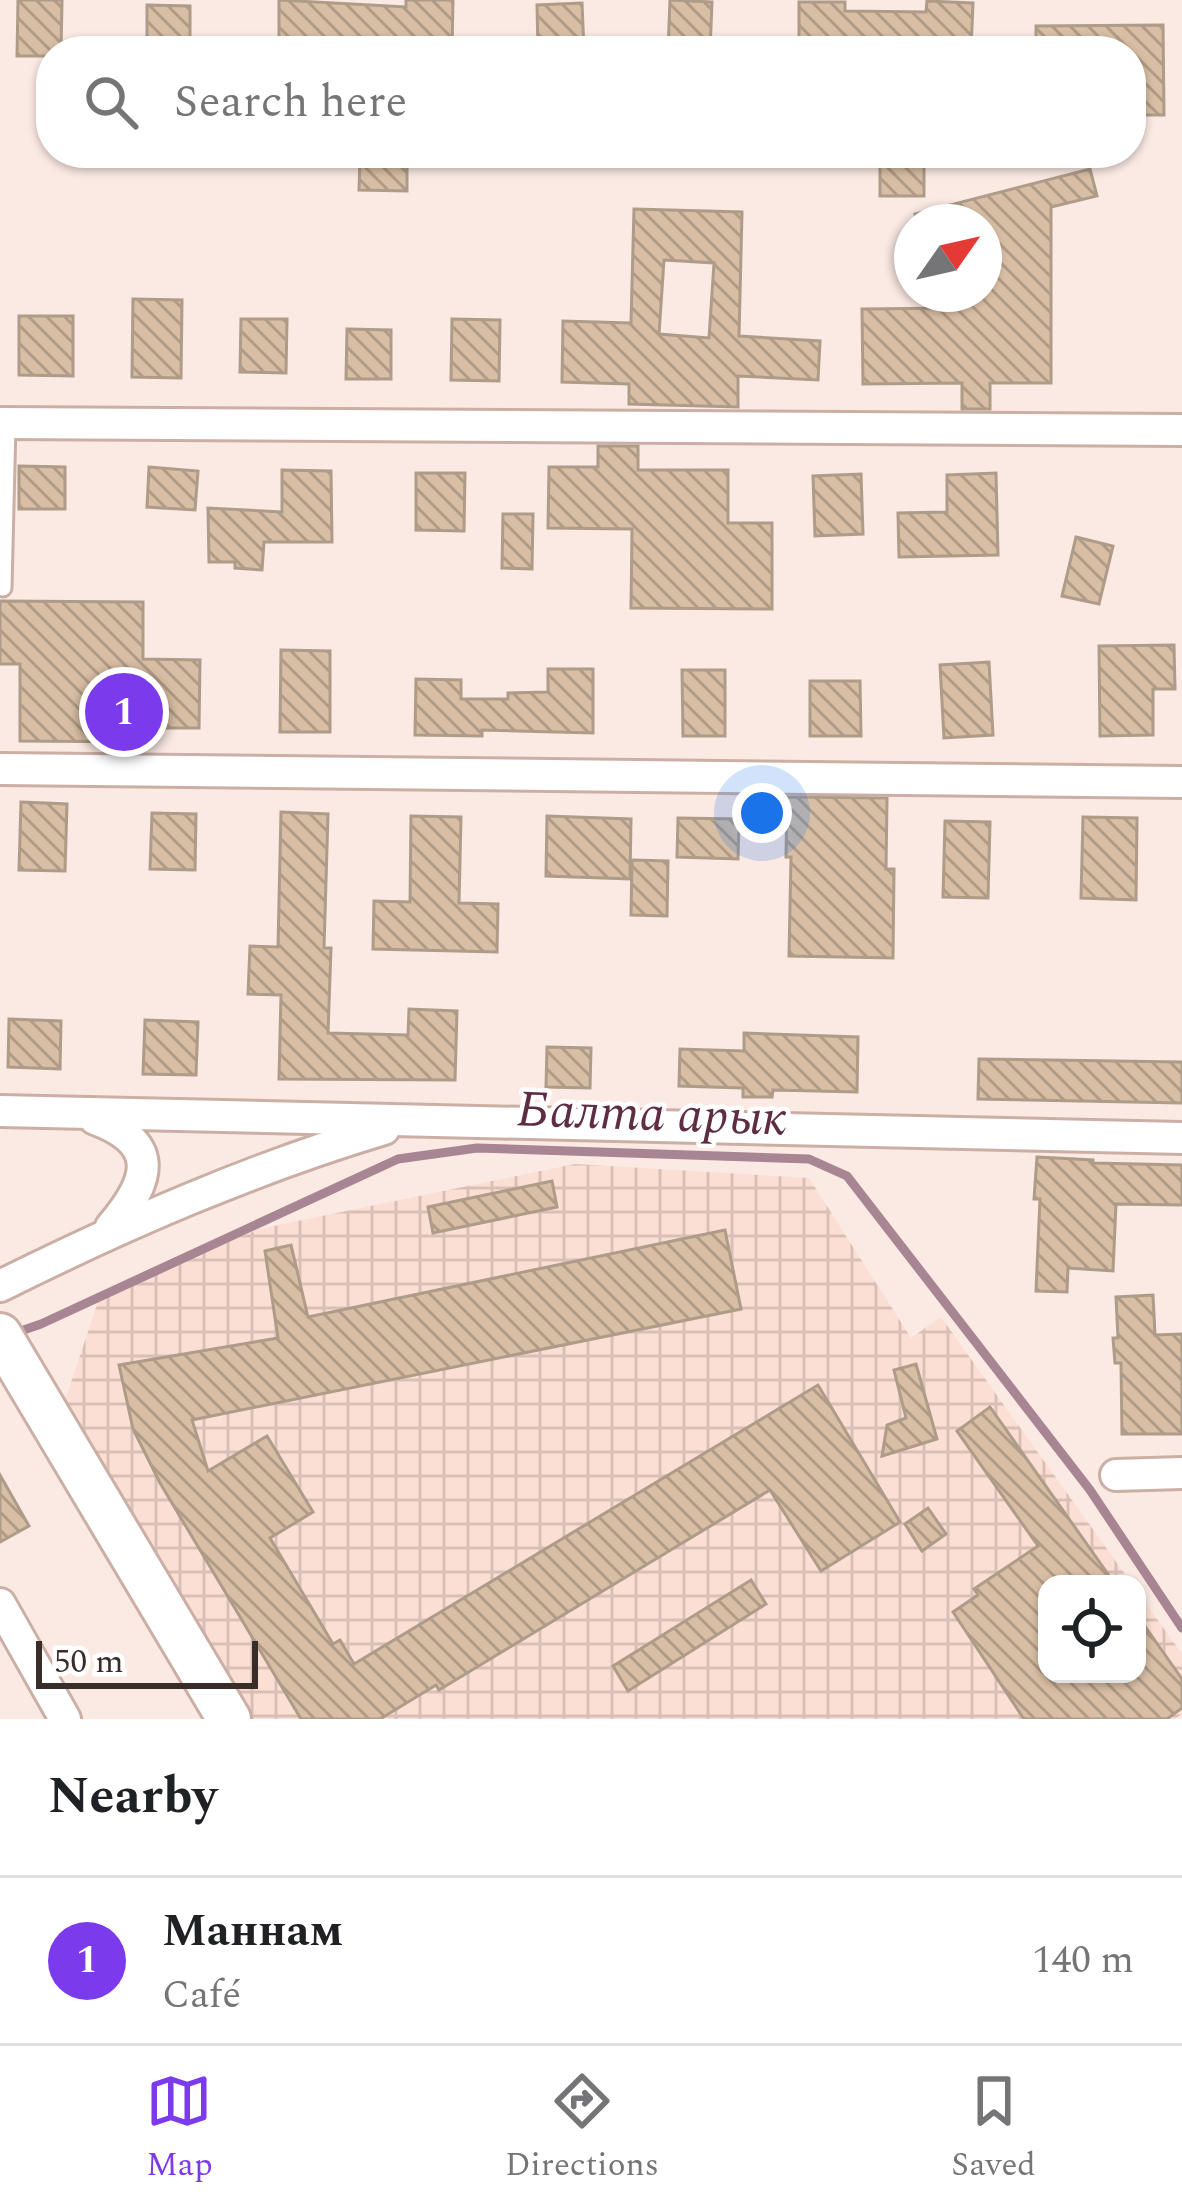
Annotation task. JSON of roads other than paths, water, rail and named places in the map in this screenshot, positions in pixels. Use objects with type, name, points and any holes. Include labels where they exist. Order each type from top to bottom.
[{"type":"main road","points":[[3,1359],[207,1719]]},
{"type":"main road","points":[[3,1359],[229,1719]]},
{"type":"street","points":[[3,423],[1182,430]]},
{"type":"street","points":[[0,769],[1182,782]]},
{"type":"street","points":[[0,1111],[1182,1138]]},
{"type":"street","points":[[78,1113],[121,1129],[134,1139],[142,1159],[143,1179],[135,1198],[104,1234]]},
{"type":"street","points":[[0,1286],[104,1234],[289,1158],[413,1120]]},
{"type":"street","points":[[1116,1475],[1182,1473]]},
{"type":"street","points":[[0,1604],[65,1719]]},
{"type":"lane","points":[[3,423],[3,588]]},
{"type":"waterway","name":"Балта арык","points":[[12,1334],[398,1159],[477,1148],[809,1159],[847,1176],[1090,1490],[1182,1628]]},
{"type":"place","name":"Маннам","points":[[124,712]]}]
